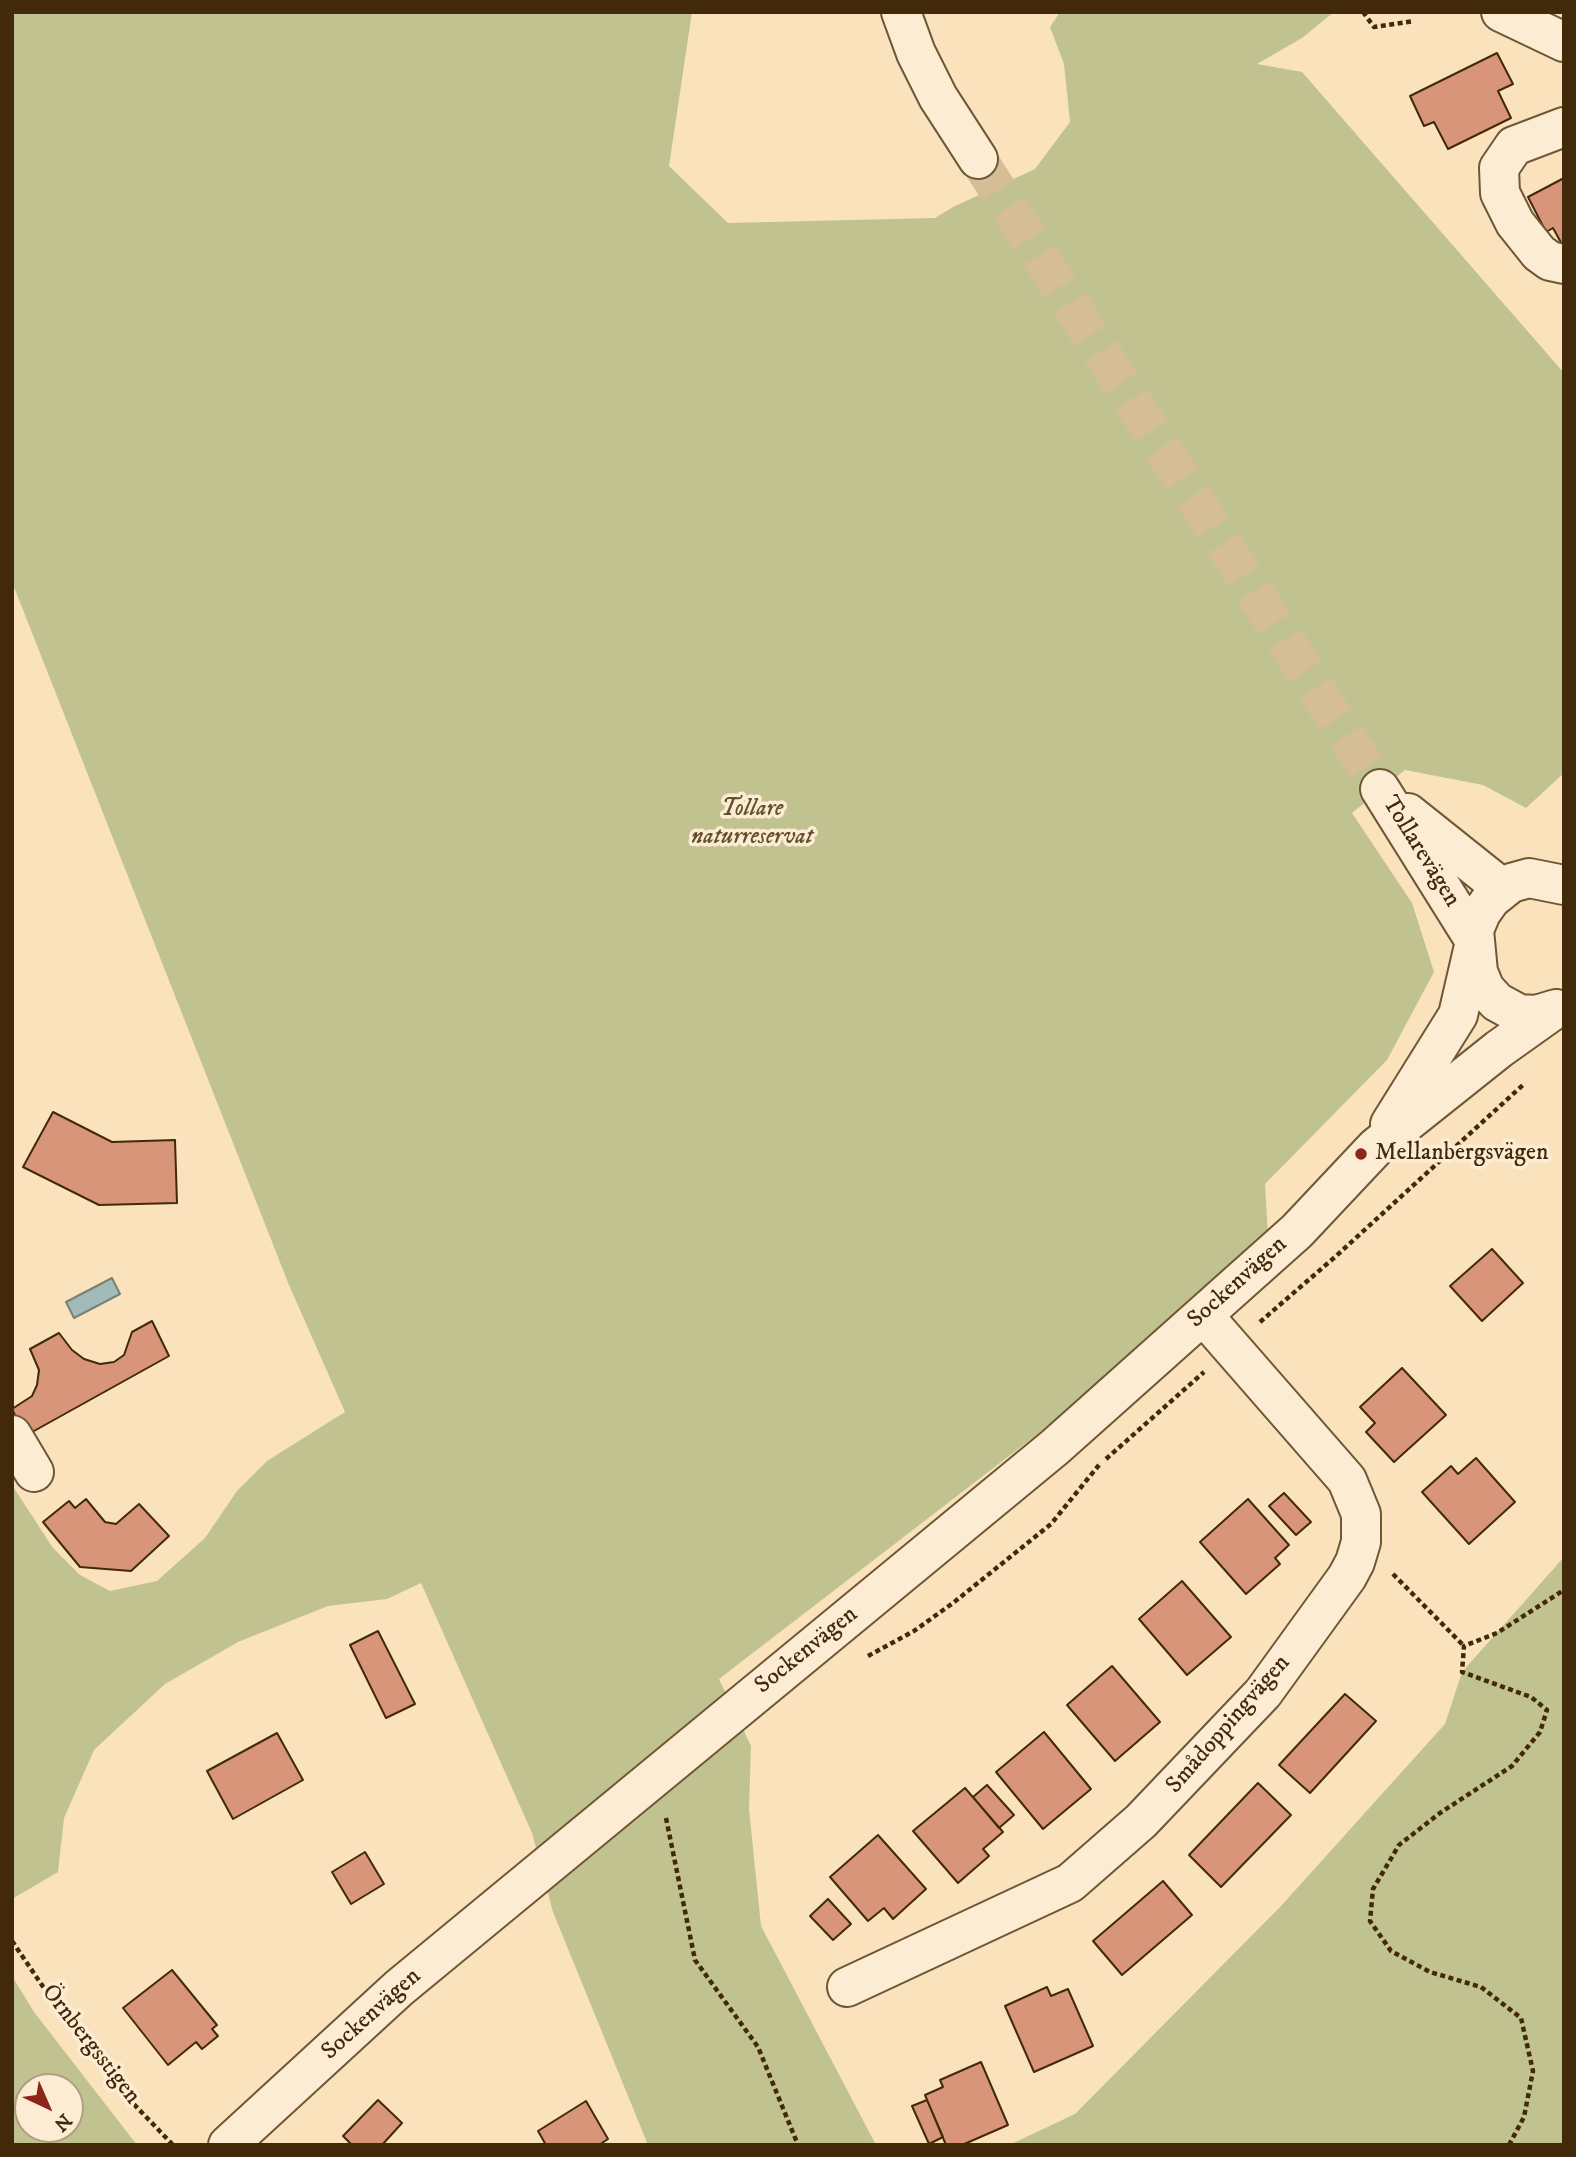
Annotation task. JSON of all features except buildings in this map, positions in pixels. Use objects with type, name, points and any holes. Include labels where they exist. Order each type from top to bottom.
[{"type":"street","points":[[901,12],[916,53],[938,97],[978,159]]},
{"type":"street","points":[[1501,12],[1564,42]]},
{"type":"street","points":[[1564,127],[1514,146],[1499,168],[1500,193],[1516,223],[1539,253],[1550,261],[1564,264]]},
{"type":"street","name":"Tollarevägen","points":[[1475,941],[1380,789],[1502,888]]},
{"type":"street","points":[[1502,888],[1519,879],[1560,878]]},
{"type":"street","name":"Sockenvägen","points":[[1376,1147],[1458,1016],[1475,941],[1474,930],[1481,913],[1502,888]]},
{"type":"street","points":[[1475,941],[1478,972],[1485,989],[1497,1002],[1519,1014],[1536,1015],[1557,1008]]},
{"type":"street","name":"Sockenvägen","points":[[228,2145],[399,1988],[1055,1447],[1297,1231],[1376,1147],[1499,1049],[1557,1008]]},
{"type":"street","name":"Smådoppingvägen","points":[[848,1987],[1070,1883],[1141,1821],[1263,1693],[1351,1570],[1359,1550],[1362,1530],[1361,1514],[1347,1480],[1203,1315]]},
{"type":"street","points":[[12,1435],[34,1472]]},
{"type":"path","points":[[1363,12],[1374,27],[1414,21]]},
{"type":"path","points":[[1464,1646],[1497,1633],[1564,1590]]},
{"type":"path","points":[[1410,1591],[1464,1646],[1462,1672],[1531,1697],[1547,1710],[1540,1732],[1512,1766],[1440,1813],[1399,1845],[1373,1889],[1370,1921],[1391,1951],[1430,1972],[1481,1987],[1521,2018],[1533,2071],[1524,2117],[1509,2145]]},
{"type":"path","points":[[663,1807],[695,1959],[758,2047],[798,2145]]},
{"type":"path","name":"Örnbergsstigen","points":[[12,1941],[65,2019],[127,2097],[173,2145]]},
{"type":"green space","name":"Tollare naturreservat","points":[[12,12],[692,12],[669,166],[728,223],[935,218],[1035,169],[1070,122],[1064,64],[1050,27],[1060,12],[1334,12],[1302,38],[1257,64],[1302,72],[1564,373],[1564,773],[1526,808],[1483,785],[1405,770],[1352,813],[1412,903],[1434,972],[1387,1060],[1265,1184],[1268,1236],[1152,1346],[719,1679],[751,1746],[749,1809],[761,1926],[876,2145],[648,2145],[553,1912],[532,1833],[421,1583],[387,1599],[328,1606],[238,1642],[165,1684],[94,1750],[64,1818],[58,1872],[12,1899],[12,1485],[53,1548],[80,1575],[110,1591],[157,1581],[205,1538],[237,1491],[267,1461],[345,1412],[289,1285],[12,582]]},
{"type":"green space","points":[[1564,1557],[1564,2145],[1009,2145],[1075,2114],[1281,1906],[1445,1724],[1462,1672]]},
{"type":"green space","points":[[12,1976],[34,2012],[81,2073],[14,2073],[14,2143],[84,2143],[84,2077],[137,2145],[12,2145]]},
{"type":"water","points":[[112,1278],[120,1294],[74,1318],[66,1302]]},
{"type":"tunnel","points":[[978,159],[1380,789]]},
{"type":"place","name":"Mellanbergsvägen","points":[[1361,1154]]}]
